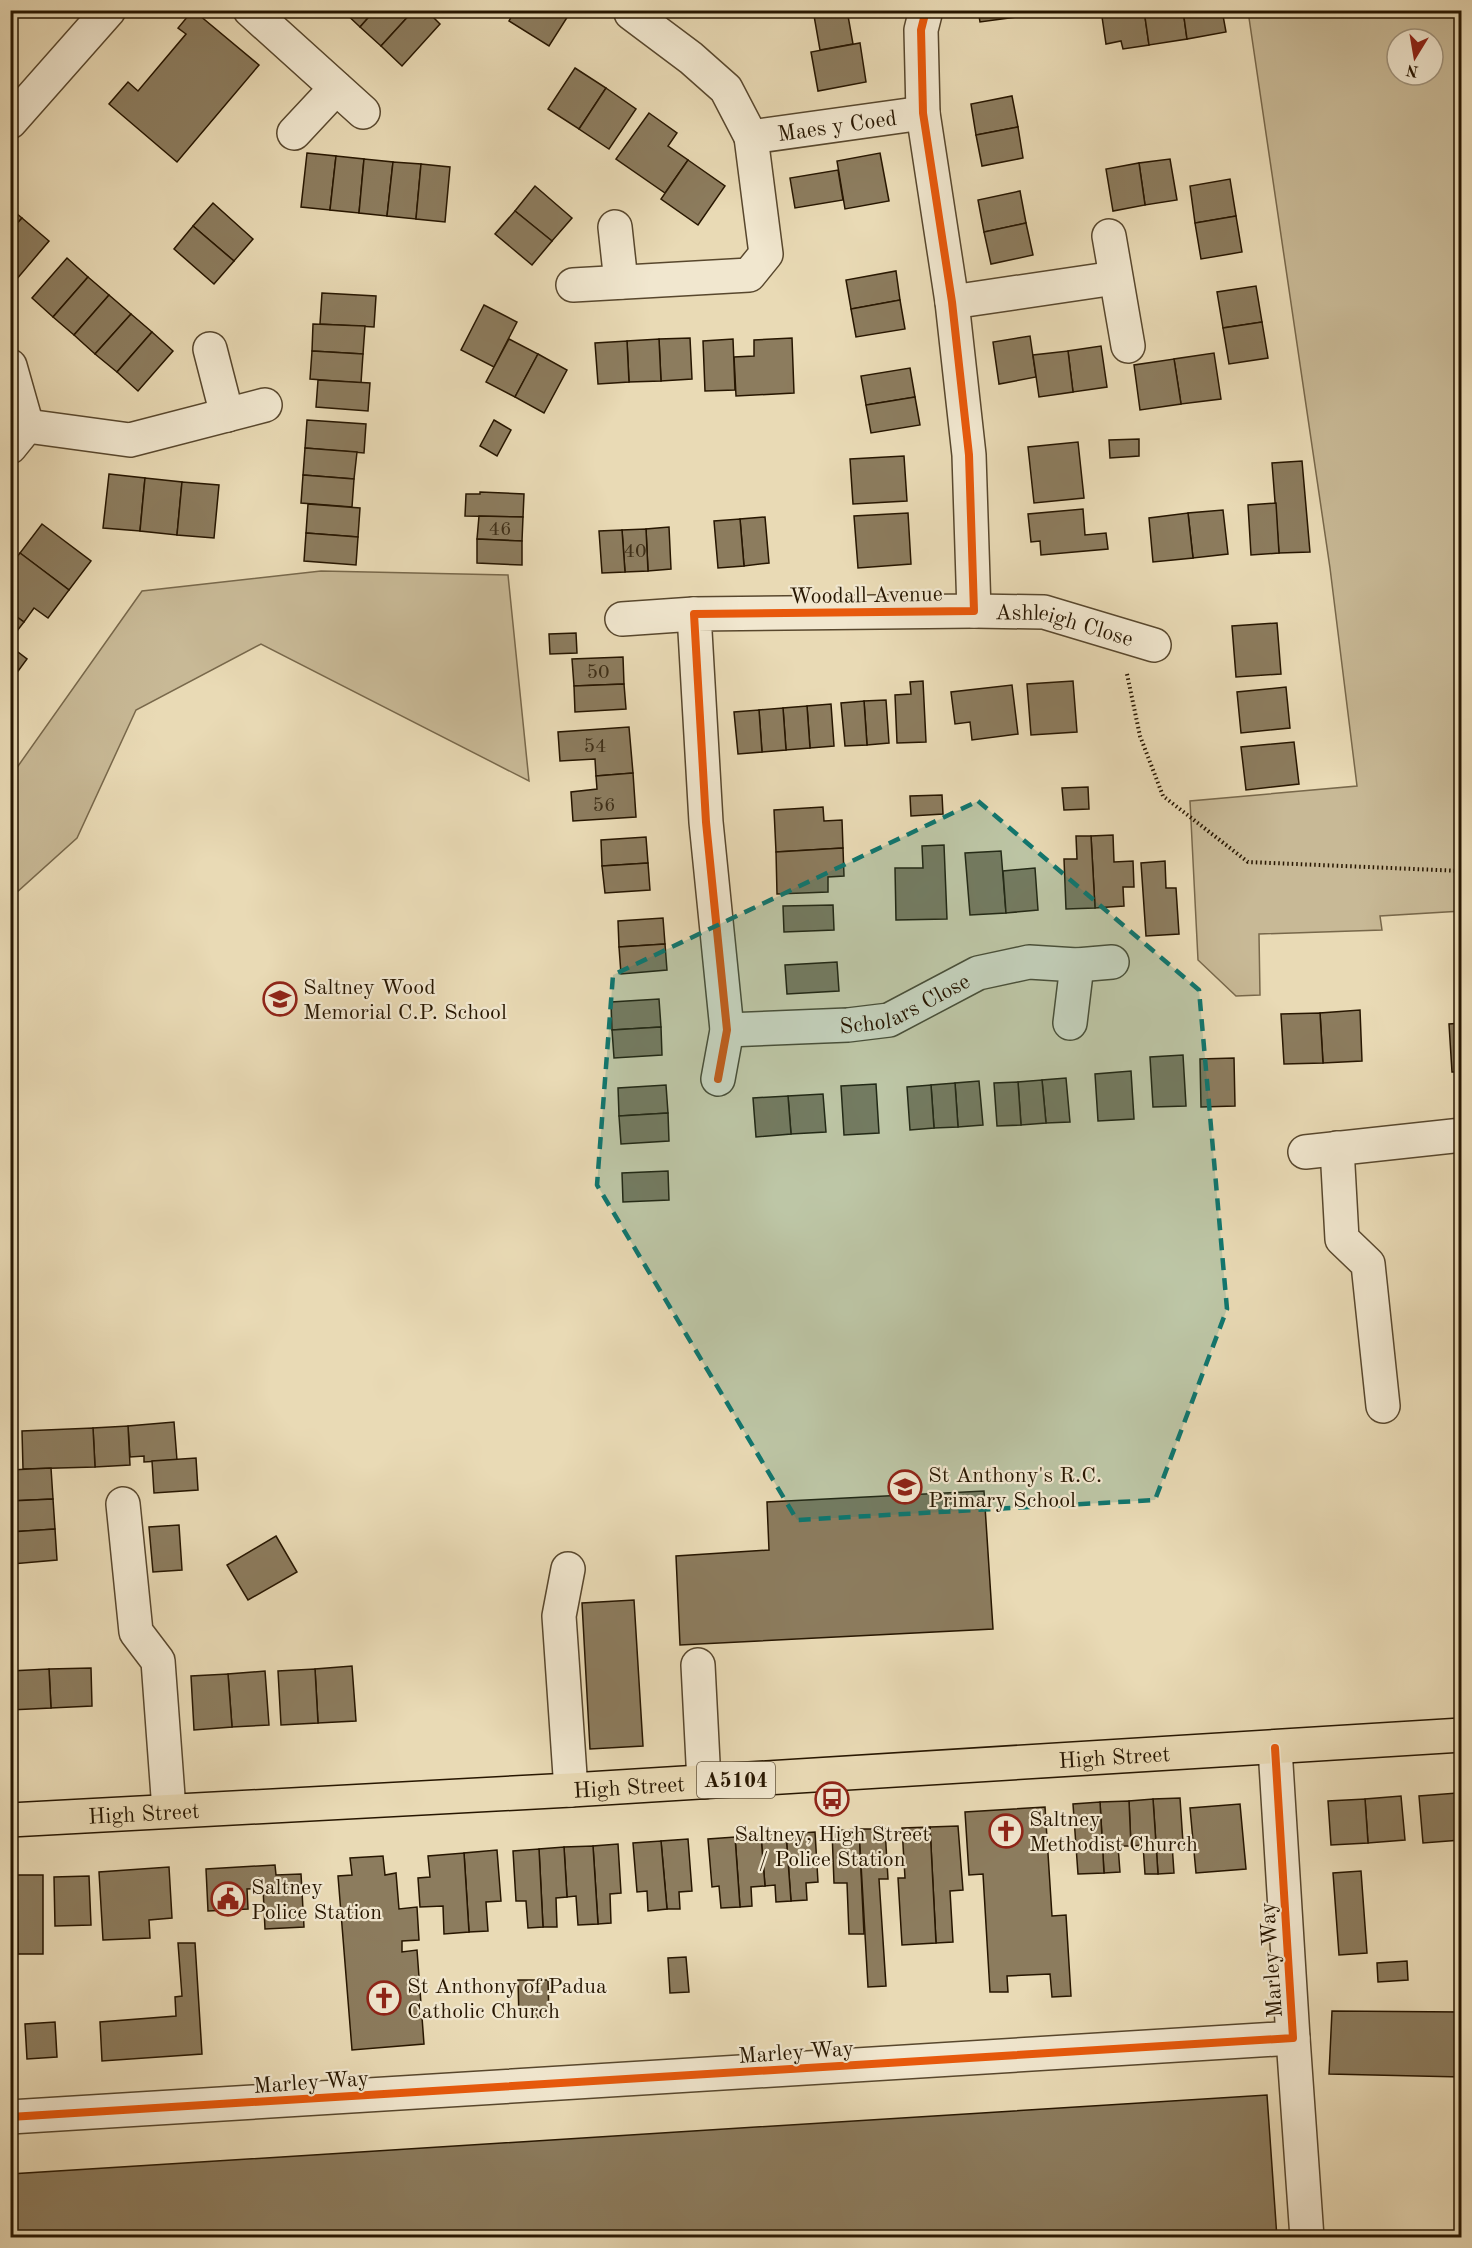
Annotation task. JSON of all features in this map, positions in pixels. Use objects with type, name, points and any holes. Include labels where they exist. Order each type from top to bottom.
[{"type":"main road","name":"High Street","points":[[10,1820],[572,1790],[1461,1735]]},
{"type":"street","points":[[10,122],[109,10]]},
{"type":"street","points":[[250,10],[363,112]]},
{"type":"street","name":"Woodall Avenue","points":[[622,619],[694,614],[974,610],[969,455],[952,302],[923,113],[921,30],[926,10]]},
{"type":"street","name":"Maes y Coed","points":[[573,285],[749,275],[766,254],[751,137],[726,88],[691,58],[631,13]]},
{"type":"street","points":[[294,133],[336,88]]},
{"type":"street","name":"Maes y Coed","points":[[751,137],[923,113]]},
{"type":"street","points":[[615,228],[621,282]]},
{"type":"street","points":[[1109,236],[1128,346]]},
{"type":"street","points":[[952,302],[1116,278]]},
{"type":"street","points":[[210,349],[227,414]]},
{"type":"street","points":[[10,366],[19,436],[130,440],[265,405]]},
{"type":"street","name":"Ashleigh Close","points":[[974,610],[1044,612],[1141,642]]},
{"type":"street","points":[[694,614],[706,822],[726,1030],[718,1079]]},
{"type":"street","name":"Scholars Close","points":[[726,1030],[848,1025],[889,1020],[978,973],[1029,962],[1077,965],[1112,962]]},
{"type":"street","points":[[1070,1023],[1077,965]]},
{"type":"street","points":[[1305,1152],[1461,1135]]},
{"type":"street","points":[[1337,1148],[1342,1239],[1368,1264],[1383,1407]]},
{"type":"street","points":[[123,1504],[136,1632],[158,1661],[169,1810]]},
{"type":"street","points":[[567,1569],[559,1616],[572,1790]]},
{"type":"street","points":[[698,1665],[704,1782]]},
{"type":"street","name":"Marley Way","points":[[1275,1748],[1307,2238]]},
{"type":"street","name":"Marley Way","points":[[10,2117],[1293,2038]]},
{"type":"path","points":[[1141,642],[1127,679],[1140,736],[1163,796],[1248,862],[1461,871]]},
{"type":"highlighted area","points":[[978,801],[1199,990],[1227,1309],[1155,1500],[797,1520],[597,1185],[613,975]]},
{"type":"shaded area","points":[[1248,11],[1461,11],[1462,911],[1380,916],[1382,930],[1259,934],[1260,995],[1236,996],[1198,960],[1190,801],[1357,786],[1330,568]]},
{"type":"shaded area","points":[[321,571],[508,575],[529,781],[261,644],[136,710],[77,838],[15,894],[11,910],[11,776],[142,591]]},
{"type":"building","points":[[193,10],[259,65],[177,162],[109,104],[128,82],[138,91],[186,34],[178,28]]},
{"type":"building","points":[[342,10],[375,10],[360,27]]},
{"type":"building","points":[[375,10],[414,10],[381,46],[360,27]]},
{"type":"building","points":[[414,10],[426,10],[440,24],[402,66],[381,46]]},
{"type":"building","points":[[515,10],[559,10],[568,16],[549,46],[509,21]]},
{"type":"building","points":[[559,10],[572,10],[568,16]]},
{"type":"building","points":[[813,10],[847,10],[853,44],[820,50]]},
{"type":"building","points":[[978,10],[1015,10],[1016,17],[980,22]]},
{"type":"building","points":[[1015,10],[1059,10],[1016,17]]},
{"type":"building","points":[[1101,10],[1144,10],[1149,45],[1123,49],[1121,41],[1106,44]]},
{"type":"building","points":[[1144,10],[1183,10],[1187,39],[1149,45]]},
{"type":"building","points":[[1183,10],[1222,10],[1226,32],[1187,39]]},
{"type":"building","points":[[860,43],[866,82],[818,91],[811,52]]},
{"type":"building","points":[[575,68],[606,88],[579,129],[548,109]]},
{"type":"building","points":[[606,88],[636,109],[609,149],[579,129]]},
{"type":"building","points":[[1012,96],[1018,127],[976,135],[971,104]]},
{"type":"building","points":[[649,113],[677,133],[668,146],[688,160],[665,193],[616,159]]},
{"type":"building","points":[[1018,127],[1023,158],[982,166],[976,135]]},
{"type":"building","points":[[307,153],[336,156],[330,210],[301,207]]},
{"type":"building","points":[[880,153],[889,201],[845,209],[837,161]]},
{"type":"building","points":[[336,156],[364,159],[359,213],[330,210]]},
{"type":"building","points":[[364,159],[393,162],[387,216],[359,213]]},
{"type":"building","points":[[1170,159],[1177,200],[1145,205],[1139,163]]},
{"type":"building","points":[[688,160],[725,186],[698,225],[661,199]]},
{"type":"building","points":[[393,162],[421,164],[416,219],[387,216]]},
{"type":"building","points":[[1139,163],[1145,205],[1113,211],[1106,169]]},
{"type":"building","points":[[421,164],[450,167],[445,222],[416,219]]},
{"type":"building","points":[[838,170],[843,200],[795,208],[790,178]]},
{"type":"building","points":[[1230,179],[1236,216],[1195,223],[1190,186]]},
{"type":"building","points":[[535,186],[572,218],[552,241],[515,211]]},
{"type":"building","points":[[1020,191],[1026,223],[984,232],[978,200]]},
{"type":"building","points":[[213,203],[253,239],[234,261],[193,226]]},
{"type":"building","points":[[10,208],[22,218],[10,231]]},
{"type":"building","points":[[515,211],[552,241],[532,265],[495,234]]},
{"type":"building","points":[[1236,216],[1242,252],[1201,259],[1195,223]]},
{"type":"building","points":[[22,218],[49,241],[16,280],[10,275],[10,231]]},
{"type":"building","points":[[1026,223],[1033,255],[991,264],[984,232]]},
{"type":"building","points":[[193,226],[234,261],[214,284],[174,249]]},
{"type":"building","points":[[67,258],[88,277],[53,317],[32,298]]},
{"type":"building","points":[[896,271],[900,300],[851,309],[846,280]]},
{"type":"building","points":[[88,277],[109,295],[74,335],[53,317]]},
{"type":"building","points":[[1256,286],[1262,322],[1223,328],[1217,292]]},
{"type":"building","points":[[322,293],[376,296],[374,327],[320,324]]},
{"type":"building","points":[[109,295],[131,314],[95,354],[74,335]]},
{"type":"building","points":[[900,300],[905,329],[856,337],[851,309]]},
{"type":"building","points":[[484,305],[517,322],[494,367],[461,350]]},
{"type":"building","points":[[131,314],[152,332],[117,372],[95,354]]},
{"type":"building","points":[[1262,322],[1268,358],[1229,364],[1223,328]]},
{"type":"building","points":[[313,324],[365,326],[363,354],[312,351]]},
{"type":"building","points":[[152,332],[173,351],[138,391],[117,372]]},
{"type":"building","points":[[1030,336],[1036,377],[999,384],[993,342]]},
{"type":"building","points":[[690,338],[692,379],[661,381],[659,339]]},
{"type":"building","points":[[792,338],[794,393],[736,396],[734,357],[754,356],[754,340]]},
{"type":"building","points":[[509,339],[538,354],[515,397],[486,382]]},
{"type":"building","points":[[659,339],[661,381],[629,382],[627,341]]},
{"type":"building","points":[[733,339],[735,390],[705,391],[703,341]]},
{"type":"building","points":[[627,341],[629,382],[598,384],[595,343]]},
{"type":"building","points":[[1101,346],[1107,387],[1073,392],[1068,351]]},
{"type":"building","points":[[312,351],[363,354],[361,383],[310,379]]},
{"type":"building","points":[[1068,351],[1073,392],[1039,397],[1033,355]]},
{"type":"building","points":[[1214,353],[1221,399],[1181,404],[1174,359]]},
{"type":"building","points":[[538,354],[567,370],[544,413],[515,397]]},
{"type":"building","points":[[1174,359],[1181,404],[1140,410],[1134,365]]},
{"type":"building","points":[[910,368],[915,397],[866,405],[861,376]]},
{"type":"building","points":[[318,380],[370,383],[368,411],[316,407]]},
{"type":"building","points":[[915,397],[920,425],[871,433],[866,405]]},
{"type":"building","points":[[307,420],[366,424],[364,453],[305,448]]},
{"type":"building","points":[[494,420],[511,430],[497,456],[480,446]]},
{"type":"building","points":[[1139,439],[1139,456],[1110,458],[1109,440]]},
{"type":"building","points":[[1078,442],[1084,498],[1034,503],[1028,447]]},
{"type":"building","points":[[305,448],[357,452],[354,479],[303,475]]},
{"type":"building","points":[[904,456],[907,501],[853,504],[850,459]]},
{"type":"building","points":[[1302,461],[1310,552],[1279,553],[1272,463]]},
{"type":"building","points":[[109,474],[145,478],[140,531],[103,528]]},
{"type":"building","points":[[303,475],[354,479],[352,507],[301,503]]},
{"type":"building","points":[[145,478],[182,482],[177,535],[140,531]]},
{"type":"building","points":[[182,482],[219,485],[214,538],[177,535]]},
{"type":"building","points":[[480,492],[524,494],[523,517],[465,516],[466,494],[480,494]]},
{"type":"building","points":[[1276,503],[1279,553],[1251,555],[1248,505]]},
{"type":"building","points":[[308,504],[360,508],[358,537],[306,533]]},
{"type":"building","points":[[1083,509],[1085,535],[1106,533],[1108,549],[1041,555],[1040,541],[1031,542],[1028,514]]},
{"type":"building","points":[[1223,510],[1228,554],[1193,558],[1188,513]]},
{"type":"building","points":[[908,513],[911,564],[858,568],[854,516]]},
{"type":"building","points":[[1188,513],[1193,558],[1153,562],[1149,518]]},
{"type":"building","points":[[479,516],[523,517],[522,541],[477,539]]},
{"type":"building","points":[[765,517],[769,563],[744,566],[740,519]]},
{"type":"building","points":[[740,519],[744,566],[718,568],[714,521]]},
{"type":"building","points":[[42,524],[91,561],[69,590],[20,553]]},
{"type":"building","points":[[669,527],[671,569],[648,571],[646,529]]},
{"type":"building","points":[[646,529],[648,571],[625,572],[622,530]]},
{"type":"building","points":[[622,530],[625,572],[602,573],[599,531]]},
{"type":"building","points":[[306,533],[358,537],[356,565],[304,561]]},
{"type":"building","points":[[477,539],[522,541],[522,565],[477,563]]},
{"type":"building","points":[[20,553],[69,590],[48,618],[34,608],[24,622],[10,612],[10,565]]},
{"type":"building","points":[[10,612],[24,622],[10,640]]},
{"type":"building","points":[[1277,623],[1281,674],[1236,677],[1232,626]]},
{"type":"building","points":[[576,633],[577,653],[550,654],[549,634]]},
{"type":"building","points":[[10,646],[27,659],[13,678],[10,676]]},
{"type":"building","points":[[623,657],[624,684],[574,686],[572,659]]},
{"type":"building","points":[[923,681],[926,742],[897,743],[895,695],[911,694],[910,682]]},
{"type":"building","points":[[1073,681],[1077,732],[1031,735],[1027,684]]},
{"type":"building","points":[[624,684],[626,709],[575,712],[574,686]]},
{"type":"building","points":[[1012,685],[1018,734],[972,740],[970,722],[955,724],[951,692]]},
{"type":"building","points":[[1286,687],[1290,728],[1241,733],[1237,692]]},
{"type":"building","points":[[886,700],[889,743],[867,745],[864,701]]},
{"type":"building","points":[[864,701],[867,745],[845,746],[841,703]]},
{"type":"building","points":[[831,704],[834,746],[810,748],[807,706]]},
{"type":"building","points":[[807,706],[810,748],[786,750],[783,708]]},
{"type":"building","points":[[783,708],[786,750],[762,752],[759,710]]},
{"type":"building","points":[[759,710],[762,752],[738,754],[734,712]]},
{"type":"building","points":[[629,727],[633,773],[596,776],[595,759],[560,761],[558,732]]},
{"type":"building","points":[[1294,742],[1299,784],[1246,790],[1241,747]]},
{"type":"building","points":[[633,773],[636,817],[573,821],[571,792],[597,789],[596,776]]},
{"type":"building","points":[[1088,787],[1089,809],[1064,810],[1062,788]]},
{"type":"building","points":[[942,795],[943,814],[911,816],[910,796]]},
{"type":"building","points":[[823,807],[824,821],[842,820],[843,848],[776,852],[774,810]]},
{"type":"building","points":[[1113,835],[1114,862],[1133,861],[1134,887],[1123,887],[1124,906],[1095,908],[1091,836]]},
{"type":"building","points":[[1076,836],[1091,836],[1095,908],[1066,909],[1064,859],[1077,859]]},
{"type":"building","points":[[646,837],[648,863],[602,866],[601,840]]},
{"type":"building","points":[[944,845],[947,919],[896,920],[895,868],[923,868],[922,846]]},
{"type":"building","points":[[843,848],[844,876],[828,877],[828,892],[777,894],[776,852]]},
{"type":"building","points":[[1001,851],[1006,913],[970,915],[965,853]]},
{"type":"building","points":[[1165,861],[1166,888],[1176,888],[1179,934],[1146,936],[1141,863]]},
{"type":"building","points":[[648,863],[650,890],[605,893],[602,866]]},
{"type":"building","points":[[1035,868],[1038,910],[1006,913],[1003,871]]},
{"type":"building","points":[[833,905],[834,930],[784,932],[783,906]]},
{"type":"building","points":[[663,918],[665,944],[619,947],[618,921]]},
{"type":"building","points":[[665,944],[667,970],[621,974],[619,947]]},
{"type":"building","points":[[837,962],[839,991],[787,994],[785,965]]},
{"type":"building","points":[[659,999],[661,1027],[612,1030],[611,1002]]},
{"type":"building","points":[[1360,1010],[1362,1061],[1323,1063],[1320,1013]]},
{"type":"building","points":[[1320,1013],[1323,1063],[1284,1064],[1281,1014]]},
{"type":"building","points":[[1462,1023],[1462,1072],[1452,1072],[1449,1024]]},
{"type":"building","points":[[661,1027],[662,1055],[614,1058],[612,1030]]},
{"type":"building","points":[[1183,1055],[1186,1106],[1153,1107],[1150,1057]]},
{"type":"building","points":[[1234,1058],[1235,1106],[1201,1107],[1200,1059]]},
{"type":"building","points":[[1131,1071],[1134,1119],[1098,1121],[1095,1074]]},
{"type":"building","points":[[1066,1078],[1070,1122],[1046,1123],[1042,1080]]},
{"type":"building","points":[[1042,1080],[1046,1123],[1021,1125],[1018,1082]]},
{"type":"building","points":[[979,1081],[983,1125],[958,1127],[955,1083]]},
{"type":"building","points":[[1018,1082],[1021,1125],[997,1126],[994,1083]]},
{"type":"building","points":[[955,1083],[958,1127],[934,1128],[931,1085]]},
{"type":"building","points":[[876,1084],[879,1133],[844,1135],[841,1086]]},
{"type":"building","points":[[666,1085],[668,1113],[619,1116],[618,1088]]},
{"type":"building","points":[[931,1085],[934,1128],[910,1130],[907,1087]]},
{"type":"building","points":[[823,1094],[826,1132],[791,1134],[788,1096]]},
{"type":"building","points":[[788,1096],[791,1134],[756,1137],[753,1098]]},
{"type":"building","points":[[668,1113],[669,1141],[621,1144],[619,1116]]},
{"type":"building","points":[[668,1171],[669,1200],[623,1202],[622,1173]]},
{"type":"building","points":[[174,1422],[177,1460],[144,1462],[144,1456],[130,1457],[128,1426]]},
{"type":"building","points":[[128,1426],[130,1465],[95,1467],[93,1428]]},
{"type":"building","points":[[93,1428],[95,1467],[23,1469],[22,1431]]},
{"type":"building","points":[[196,1458],[198,1490],[154,1493],[152,1461]]},
{"type":"building","points":[[51,1468],[53,1499],[10,1501],[10,1470]]},
{"type":"building","points":[[984,1491],[993,1629],[680,1645],[676,1556],[769,1550],[767,1502]]},
{"type":"building","points":[[53,1499],[55,1529],[10,1532],[10,1501]]},
{"type":"building","points":[[179,1525],[182,1570],[153,1572],[149,1527]]},
{"type":"building","points":[[55,1529],[57,1560],[12,1564],[10,1532]]},
{"type":"building","points":[[276,1536],[297,1572],[248,1600],[227,1565]]},
{"type":"building","points":[[634,1600],[643,1746],[590,1749],[582,1603]]},
{"type":"building","points":[[352,1666],[356,1721],[318,1723],[315,1669]]},
{"type":"building","points":[[91,1668],[92,1706],[51,1708],[49,1669]]},
{"type":"building","points":[[49,1669],[51,1708],[10,1710],[10,1671]]},
{"type":"building","points":[[315,1669],[318,1723],[281,1725],[278,1671]]},
{"type":"building","points":[[265,1671],[269,1725],[232,1727],[228,1674]]},
{"type":"building","points":[[228,1674],[232,1727],[194,1730],[191,1676]]},
{"type":"building","points":[[1457,1793],[1462,1793],[1461,1840]]},
{"type":"building","points":[[1457,1793],[1461,1840],[1423,1843],[1419,1796]]},
{"type":"building","points":[[1401,1796],[1405,1840],[1368,1843],[1365,1799]]},
{"type":"building","points":[[1180,1798],[1183,1843],[1172,1844],[1174,1873],[1158,1874],[1153,1799]]},
{"type":"building","points":[[1153,1799],[1158,1874],[1145,1874],[1143,1845],[1131,1846],[1129,1801]]},
{"type":"building","points":[[1365,1799],[1368,1843],[1331,1845],[1328,1801]]},
{"type":"building","points":[[1129,1801],[1131,1846],[1118,1846],[1120,1872],[1104,1873],[1100,1802]]},
{"type":"building","points":[[1100,1802],[1104,1873],[1078,1874],[1073,1804]]},
{"type":"building","points":[[1240,1804],[1246,1869],[1196,1873],[1190,1808]]},
{"type":"building","points":[[1045,1807],[1052,1916],[1066,1915],[1071,1996],[1052,1997],[1050,1974],[1007,1976],[1008,1992],[990,1992],[983,1874],[969,1875],[965,1812]]},
{"type":"building","points":[[958,1826],[963,1890],[950,1891],[953,1942],[936,1943],[930,1827]]},
{"type":"building","points":[[930,1827],[936,1943],[902,1945],[898,1878],[905,1878],[902,1828]]},
{"type":"building","points":[[859,1829],[864,1934],[849,1934],[847,1883],[834,1883],[832,1831]]},
{"type":"building","points":[[859,1829],[885,1829],[888,1879],[879,1879],[886,1986],[868,1987]]},
{"type":"building","points":[[815,1832],[818,1882],[806,1883],[807,1900],[791,1901],[786,1834]]},
{"type":"building","points":[[786,1834],[791,1901],[776,1902],[775,1885],[765,1886],[761,1836]]},
{"type":"building","points":[[761,1836],[765,1886],[751,1887],[752,1906],[740,1907],[735,1837]]},
{"type":"building","points":[[735,1837],[740,1907],[721,1908],[719,1886],[712,1887],[708,1839]]},
{"type":"building","points":[[688,1839],[692,1891],[679,1892],[680,1909],[667,1909],[661,1841]]},
{"type":"building","points":[[661,1841],[667,1909],[648,1911],[647,1891],[637,1892],[633,1843]]},
{"type":"building","points":[[618,1844],[621,1893],[610,1894],[611,1923],[598,1924],[593,1846]]},
{"type":"building","points":[[593,1846],[598,1924],[578,1925],[576,1896],[567,1897],[564,1847]]},
{"type":"building","points":[[564,1847],[567,1897],[556,1898],[557,1927],[543,1927],[539,1849]]},
{"type":"building","points":[[539,1849],[543,1927],[528,1928],[526,1901],[516,1901],[513,1851]]},
{"type":"building","points":[[497,1850],[501,1901],[486,1902],[488,1931],[469,1932],[464,1853]]},
{"type":"building","points":[[464,1853],[469,1932],[444,1934],[443,1906],[420,1907],[418,1878],[430,1877],[428,1856]]},
{"type":"building","name":"St Anthony of Padua Catholic Church","points":[[383,1856],[385,1875],[396,1873],[399,1909],[417,1907],[419,1940],[402,1941],[402,1952],[417,1950],[424,2044],[352,2050],[338,1876],[352,1875],[350,1858]]},
{"type":"building","name":"Saltney Police Station","points":[[275,1865],[276,1875],[301,1874],[304,1927],[265,1929],[263,1888],[247,1889],[248,1909],[208,1911],[206,1869]]},
{"type":"building","points":[[169,1867],[172,1918],[149,1920],[150,1938],[103,1940],[99,1872]]},
{"type":"building","points":[[1361,1871],[1367,1953],[1339,1955],[1333,1873]]},
{"type":"building","points":[[10,1875],[17,1875],[18,1954],[10,1954]]},
{"type":"building","points":[[17,1875],[43,1875],[43,1954],[18,1954]]},
{"type":"building","points":[[89,1876],[91,1925],[55,1926],[54,1877]]},
{"type":"building","points":[[178,1943],[195,1943],[202,2054],[102,2061],[100,2022],[176,2016],[175,1997],[182,1996]]},
{"type":"building","points":[[686,1957],[689,1992],[670,1993],[668,1958]]},
{"type":"building","points":[[1407,1961],[1408,1980],[1378,1982],[1377,1963]]},
{"type":"building","points":[[518,1980],[548,1980],[549,2017],[519,2018]]},
{"type":"building","points":[[1332,2011],[1462,2012],[1462,2077],[1329,2074]]},
{"type":"building","points":[[55,2022],[57,2057],[27,2059],[25,2024]]},
{"type":"building","points":[[1267,2095],[1277,2238],[10,2238],[10,2174]]},
{"type":"cycle path","points":[[718,1079],[727,1030],[706,822],[694,614],[974,611],[969,455],[952,302],[923,113],[921,30],[926,10]]},
{"type":"cycle path","points":[[10,2117],[1293,2038],[1275,1748]]},
{"type":"place","name":"Saltney Wood Memorial C.P. School","points":[[280,999]]},
{"type":"place","name":"St Anthony's R.C. Primary School","points":[[905,1487]]},
{"type":"place","name":"Saltney, High Street / Police Station","points":[[832,1799]]},
{"type":"place","name":"Saltney Methodist Church","points":[[1006,1831]]},
{"type":"place","name":"Saltney Police Station","points":[[228,1899]]},
{"type":"place","name":"St Anthony of Padua Catholic Church","points":[[384,1998]]}]
